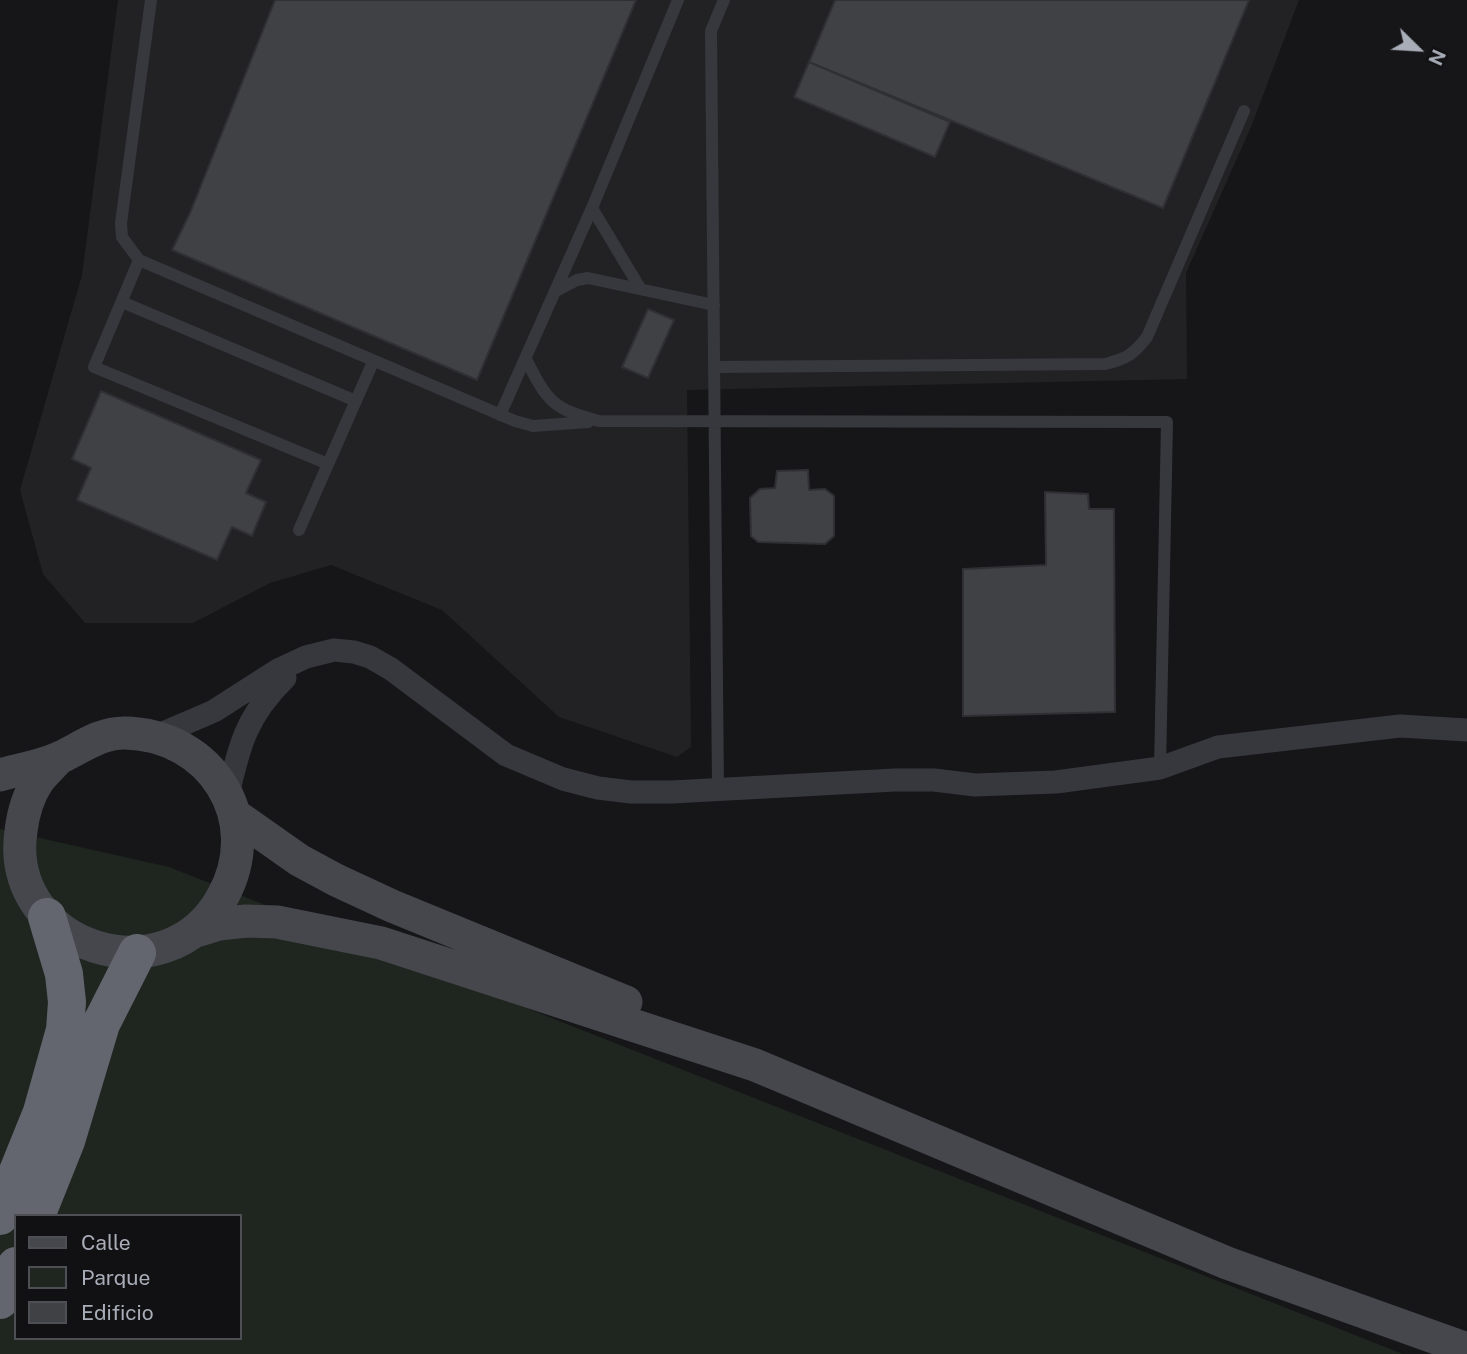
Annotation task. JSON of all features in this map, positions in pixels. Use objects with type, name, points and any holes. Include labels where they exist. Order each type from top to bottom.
[{"type":"highway","points":[[0,1216],[42,1112],[65,1030],[67,1002],[64,974],[42,910]]},
{"type":"highway","points":[[37,1214],[66,1140],[101,1024],[136,953]]},
{"type":"highway","points":[[0,1300],[14,1270]]},
{"type":"street","points":[[156,736],[215,711],[278,670],[306,657],[334,650],[370,657],[391,669],[506,755],[564,779],[598,788],[631,792],[895,780],[934,780],[975,785],[1056,782],[1160,768],[1218,747],[1400,726],[1467,730]]},
{"type":"street","points":[[0,883],[42,910],[73,938],[103,951],[136,953],[158,950],[177,943],[193,932],[210,916],[230,884],[239,848],[231,805],[240,744],[265,698],[306,657]]},
{"type":"street","points":[[0,775],[59,758],[89,741],[122,733],[156,736],[185,748],[210,768],[231,805],[299,860],[392,906],[682,1025],[755,1065]]},
{"type":"street","points":[[42,910],[23,874],[19,843],[24,811],[38,782],[59,758]]},
{"type":"street","points":[[193,932],[233,922],[277,922],[381,943],[755,1065],[1227,1263],[1467,1349]]},
{"type":"lane","points":[[151,0],[121,223],[122,237],[139,260],[500,415],[533,426],[599,421],[714,420],[1167,422],[1160,768]]},
{"type":"lane","points":[[500,415],[592,208],[678,0]]},
{"type":"lane","points":[[718,789],[710,31],[724,0]]},
{"type":"lane","points":[[715,366],[1105,364],[1124,359],[1137,351],[1147,337],[1244,111]]},
{"type":"lane","points":[[592,208],[640,288]]},
{"type":"lane","points":[[139,260],[94,367],[328,464]]},
{"type":"lane","points":[[555,291],[577,280],[588,278],[714,305]]},
{"type":"lane","points":[[122,302],[356,401]]},
{"type":"lane","points":[[526,359],[541,390],[555,405],[569,414],[599,421]]},
{"type":"lane","points":[[299,530],[373,362]]},
{"type":"shaded area","points":[[118,0],[1299,0],[1251,127],[1186,273],[1187,379],[687,390],[691,747],[677,757],[559,717],[442,610],[331,565],[270,583],[193,623],[85,623],[43,574],[20,490],[82,275]]},
{"type":"green space","points":[[0,829],[169,867],[1403,1354],[0,1354]]},
{"type":"building","points":[[275,0],[636,0],[477,380],[172,250],[190,213]]},
{"type":"building","points":[[835,0],[1249,0],[1163,208],[809,62]]},
{"type":"building","points":[[809,62],[950,122],[935,157],[794,97]]},
{"type":"building","points":[[648,309],[674,320],[648,378],[622,367]]},
{"type":"building","points":[[101,391],[261,460],[246,493],[266,502],[252,536],[232,527],[217,560],[77,500],[91,468],[72,459]]},
{"type":"building","points":[[808,470],[809,490],[825,489],[834,496],[834,536],[825,544],[758,542],[751,536],[750,498],[760,489],[775,488],[777,471]]},
{"type":"building","points":[[1045,492],[1088,494],[1089,509],[1114,509],[1115,712],[963,716],[963,569],[1046,565]]}]
